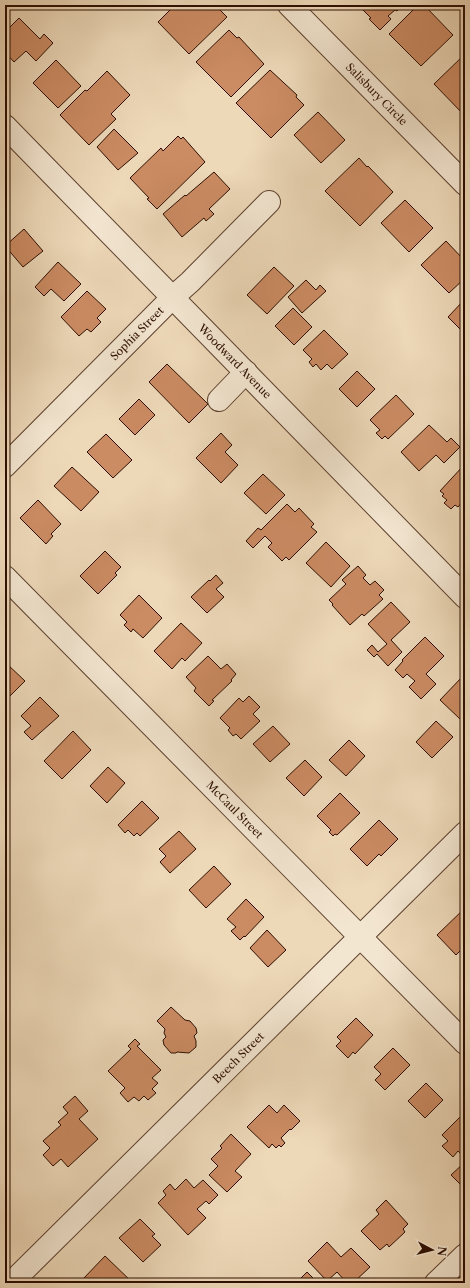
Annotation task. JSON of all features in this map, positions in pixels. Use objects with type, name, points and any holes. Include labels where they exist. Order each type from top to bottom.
[{"type":"street","name":"Salisbury Circle","points":[[289,5],[465,184]]},
{"type":"street","name":"Woodward Avenue","points":[[5,126],[465,597]]},
{"type":"street","name":"Sophia Street","points":[[5,466],[190,282],[268,202]]},
{"type":"street","points":[[219,400],[246,372]]},
{"type":"street","name":"McCaul Street","points":[[5,577],[465,1043]]},
{"type":"street","name":"Beech Street","points":[[11,1283],[465,833]]},
{"type":"street","points":[[436,1283],[465,1255]]},
{"type":"building","points":[[175,5],[215,5],[227,17],[189,54],[158,22]]},
{"type":"building","points":[[358,5],[403,5],[397,11],[395,10],[388,16],[391,19],[380,30]]},
{"type":"building","points":[[418,5],[424,5],[453,35],[421,66],[389,34]]},
{"type":"building","points":[[19,18],[40,39],[44,34],[53,43],[36,61],[26,51],[14,62],[5,52],[5,32]]},
{"type":"building","points":[[229,30],[237,38],[239,37],[264,64],[231,97],[196,62]]},
{"type":"building","points":[[465,54],[465,116],[434,84]]},
{"type":"building","points":[[56,60],[81,86],[58,108],[33,83]]},
{"type":"building","points":[[270,70],[297,95],[296,97],[304,105],[271,138],[236,103]]},
{"type":"building","points":[[107,71],[130,95],[111,114],[116,119],[89,145],[60,115]]},
{"type":"building","points":[[318,112],[345,140],[321,163],[294,135]]},
{"type":"building","points":[[114,129],[138,153],[118,170],[97,147]]},
{"type":"building","points":[[178,136],[181,139],[183,137],[205,162],[157,209],[130,178],[161,148],[163,151]]},
{"type":"building","points":[[359,158],[393,192],[360,226],[325,191]]},
{"type":"building","points":[[214,172],[230,189],[209,209],[214,214],[206,221],[204,218],[182,237],[163,214]]},
{"type":"building","points":[[405,200],[433,228],[409,252],[381,223]]},
{"type":"building","points":[[24,229],[43,251],[23,267],[5,246]]},
{"type":"building","points":[[446,241],[465,261],[465,278],[449,293],[421,265]]},
{"type":"building","points":[[58,262],[81,284],[64,301],[51,289],[44,296],[35,287]]},
{"type":"building","points":[[274,267],[294,286],[267,314],[247,295]]},
{"type":"building","points":[[306,280],[316,290],[320,285],[326,291],[302,313],[288,297]]},
{"type":"building","points":[[87,291],[106,309],[97,318],[101,322],[91,332],[87,329],[79,336],[61,317]]},
{"type":"building","points":[[465,299],[465,334],[448,317]]},
{"type":"building","points":[[293,308],[312,327],[294,345],[275,326]]},
{"type":"building","points":[[324,330],[348,354],[332,369],[327,364],[321,370],[316,364],[313,367],[309,362],[312,359],[303,350]]},
{"type":"building","points":[[167,364],[208,404],[189,423],[149,382]]},
{"type":"building","points":[[357,371],[375,389],[357,407],[339,389]]},
{"type":"building","points":[[396,395],[414,414],[388,439],[385,436],[382,439],[376,433],[380,430],[370,420]]},
{"type":"building","points":[[139,399],[155,415],[135,435],[119,419]]},
{"type":"building","points":[[429,425],[447,442],[451,438],[460,447],[444,463],[436,455],[419,471],[401,452]]},
{"type":"building","points":[[221,433],[232,445],[225,452],[238,465],[221,483],[196,458]]},
{"type":"building","points":[[106,434],[132,460],[113,478],[87,452]]},
{"type":"building","points":[[464,465],[465,499],[458,507],[455,505],[451,509],[444,503],[447,500],[442,496],[444,494],[440,491]]},
{"type":"building","points":[[72,467],[99,492],[81,511],[54,486]]},
{"type":"building","points":[[263,474],[285,495],[266,514],[244,493]]},
{"type":"building","points":[[38,500],[61,524],[51,534],[53,536],[46,544],[20,518]]},
{"type":"building","points":[[287,504],[295,512],[299,508],[314,524],[311,527],[317,532],[289,560],[286,557],[282,561],[268,547],[272,543],[265,536],[253,548],[246,541],[258,528],[261,530]]},
{"type":"building","points":[[326,542],[350,566],[331,587],[306,563]]},
{"type":"building","points":[[105,551],[121,567],[115,573],[117,575],[98,594],[80,576]]},
{"type":"building","points":[[358,566],[366,575],[363,578],[370,585],[375,581],[384,590],[379,595],[383,599],[364,616],[362,614],[350,625],[329,600],[346,584],[342,580]]},
{"type":"building","points":[[216,575],[223,583],[216,589],[224,597],[207,613],[191,597]]},
{"type":"building","points":[[139,595],[162,618],[143,638],[133,629],[131,632],[124,625],[127,622],[120,615]]},
{"type":"building","points":[[391,602],[410,622],[391,640],[402,652],[388,666],[377,654],[374,657],[367,650],[372,645],[378,652],[387,644],[368,624]]},
{"type":"building","points":[[181,623],[202,643],[185,661],[182,658],[172,669],[154,651]]},
{"type":"building","points":[[425,637],[444,656],[426,674],[436,684],[421,699],[409,687],[415,681],[407,674],[403,678],[395,670],[403,661],[402,660]]},
{"type":"building","points":[[208,656],[221,669],[227,664],[236,674],[231,680],[232,681],[212,700],[214,701],[209,706],[194,691],[196,688],[186,677]]},
{"type":"building","points":[[7,664],[25,681],[6,700],[5,666]]},
{"type":"building","points":[[463,676],[465,678],[465,713],[460,719],[440,700]]},
{"type":"building","points":[[249,696],[260,707],[253,714],[260,721],[241,739],[236,734],[233,736],[228,730],[230,728],[220,718],[239,698],[243,702]]},
{"type":"building","points":[[40,697],[59,716],[32,740],[24,732],[31,726],[21,716]]},
{"type":"building","points":[[436,721],[453,737],[432,758],[416,742]]},
{"type":"building","points":[[273,726],[290,744],[270,762],[253,744]]},
{"type":"building","points":[[465,728],[465,737],[460,732]]},
{"type":"building","points":[[73,731],[91,750],[62,779],[44,761]]},
{"type":"building","points":[[349,740],[365,756],[346,776],[329,760]]},
{"type":"building","points":[[305,760],[322,777],[304,796],[286,778]]},
{"type":"building","points":[[108,767],[125,783],[107,803],[90,786]]},
{"type":"building","points":[[340,793],[360,813],[337,835],[335,834],[333,836],[329,832],[331,830],[317,816]]},
{"type":"building","points":[[142,801],[159,818],[140,836],[137,833],[134,836],[128,830],[125,833],[118,825]]},
{"type":"building","points":[[379,820],[398,839],[381,856],[379,854],[367,866],[350,849]]},
{"type":"building","points":[[179,831],[196,849],[170,873],[160,862],[166,856],[159,849]]},
{"type":"building","points":[[214,866],[231,884],[206,908],[189,890]]},
{"type":"building","points":[[246,899],[264,917],[245,937],[244,936],[240,940],[231,931],[236,927],[227,919]]},
{"type":"building","points":[[465,908],[465,946],[456,955],[437,935]]},
{"type":"building","points":[[267,930],[286,950],[268,967],[250,948]]},
{"type":"building","points":[[171,1007],[185,1020],[190,1021],[196,1028],[197,1033],[194,1036],[196,1047],[189,1053],[171,1053],[164,1045],[163,1040],[166,1037],[164,1033],[165,1029],[157,1021]]},
{"type":"building","points":[[356,1018],[373,1035],[355,1054],[353,1052],[348,1058],[336,1046],[341,1041],[337,1037]]},
{"type":"building","points":[[135,1039],[140,1044],[137,1046],[161,1070],[152,1078],[158,1083],[152,1089],[156,1093],[148,1100],[144,1096],[139,1101],[134,1097],[128,1102],[120,1093],[125,1088],[108,1071],[131,1049],[128,1046]]},
{"type":"building","points":[[393,1048],[410,1065],[385,1090],[375,1080],[381,1074],[374,1067]]},
{"type":"building","points":[[426,1083],[443,1100],[425,1118],[408,1101]]},
{"type":"building","points":[[75,1096],[88,1111],[79,1119],[98,1139],[68,1167],[61,1159],[53,1166],[43,1155],[50,1148],[43,1141],[61,1125],[58,1122],[68,1113],[63,1107]]},
{"type":"building","points":[[269,1105],[277,1113],[284,1105],[300,1121],[281,1138],[285,1143],[281,1147],[279,1145],[276,1148],[272,1144],[269,1148],[247,1127]]},
{"type":"building","points":[[460,1117],[465,1121],[465,1147],[460,1153],[458,1151],[453,1157],[442,1146],[448,1141],[442,1135]]},
{"type":"building","points":[[231,1134],[251,1154],[235,1171],[242,1177],[227,1192],[209,1175],[218,1166],[211,1159],[222,1148],[220,1146]]},
{"type":"building","points":[[465,1162],[465,1189],[451,1175]]},
{"type":"building","points":[[186,1179],[194,1188],[203,1180],[218,1195],[209,1204],[206,1201],[197,1209],[206,1218],[188,1235],[158,1203],[166,1195],[163,1191],[170,1184],[175,1190]]},
{"type":"building","points":[[386,1200],[408,1224],[403,1229],[405,1232],[389,1247],[387,1244],[380,1250],[361,1231],[379,1214],[376,1210]]},
{"type":"building","points":[[140,1219],[155,1234],[152,1236],[161,1245],[143,1262],[119,1238]]},
{"type":"building","points":[[327,1242],[341,1257],[351,1248],[370,1267],[353,1283],[347,1283],[337,1272],[327,1281],[308,1261]]},
{"type":"building","points":[[105,1256],[133,1283],[88,1283],[83,1279]]},
{"type":"building","points":[[307,1272],[318,1283],[296,1283]]}]
